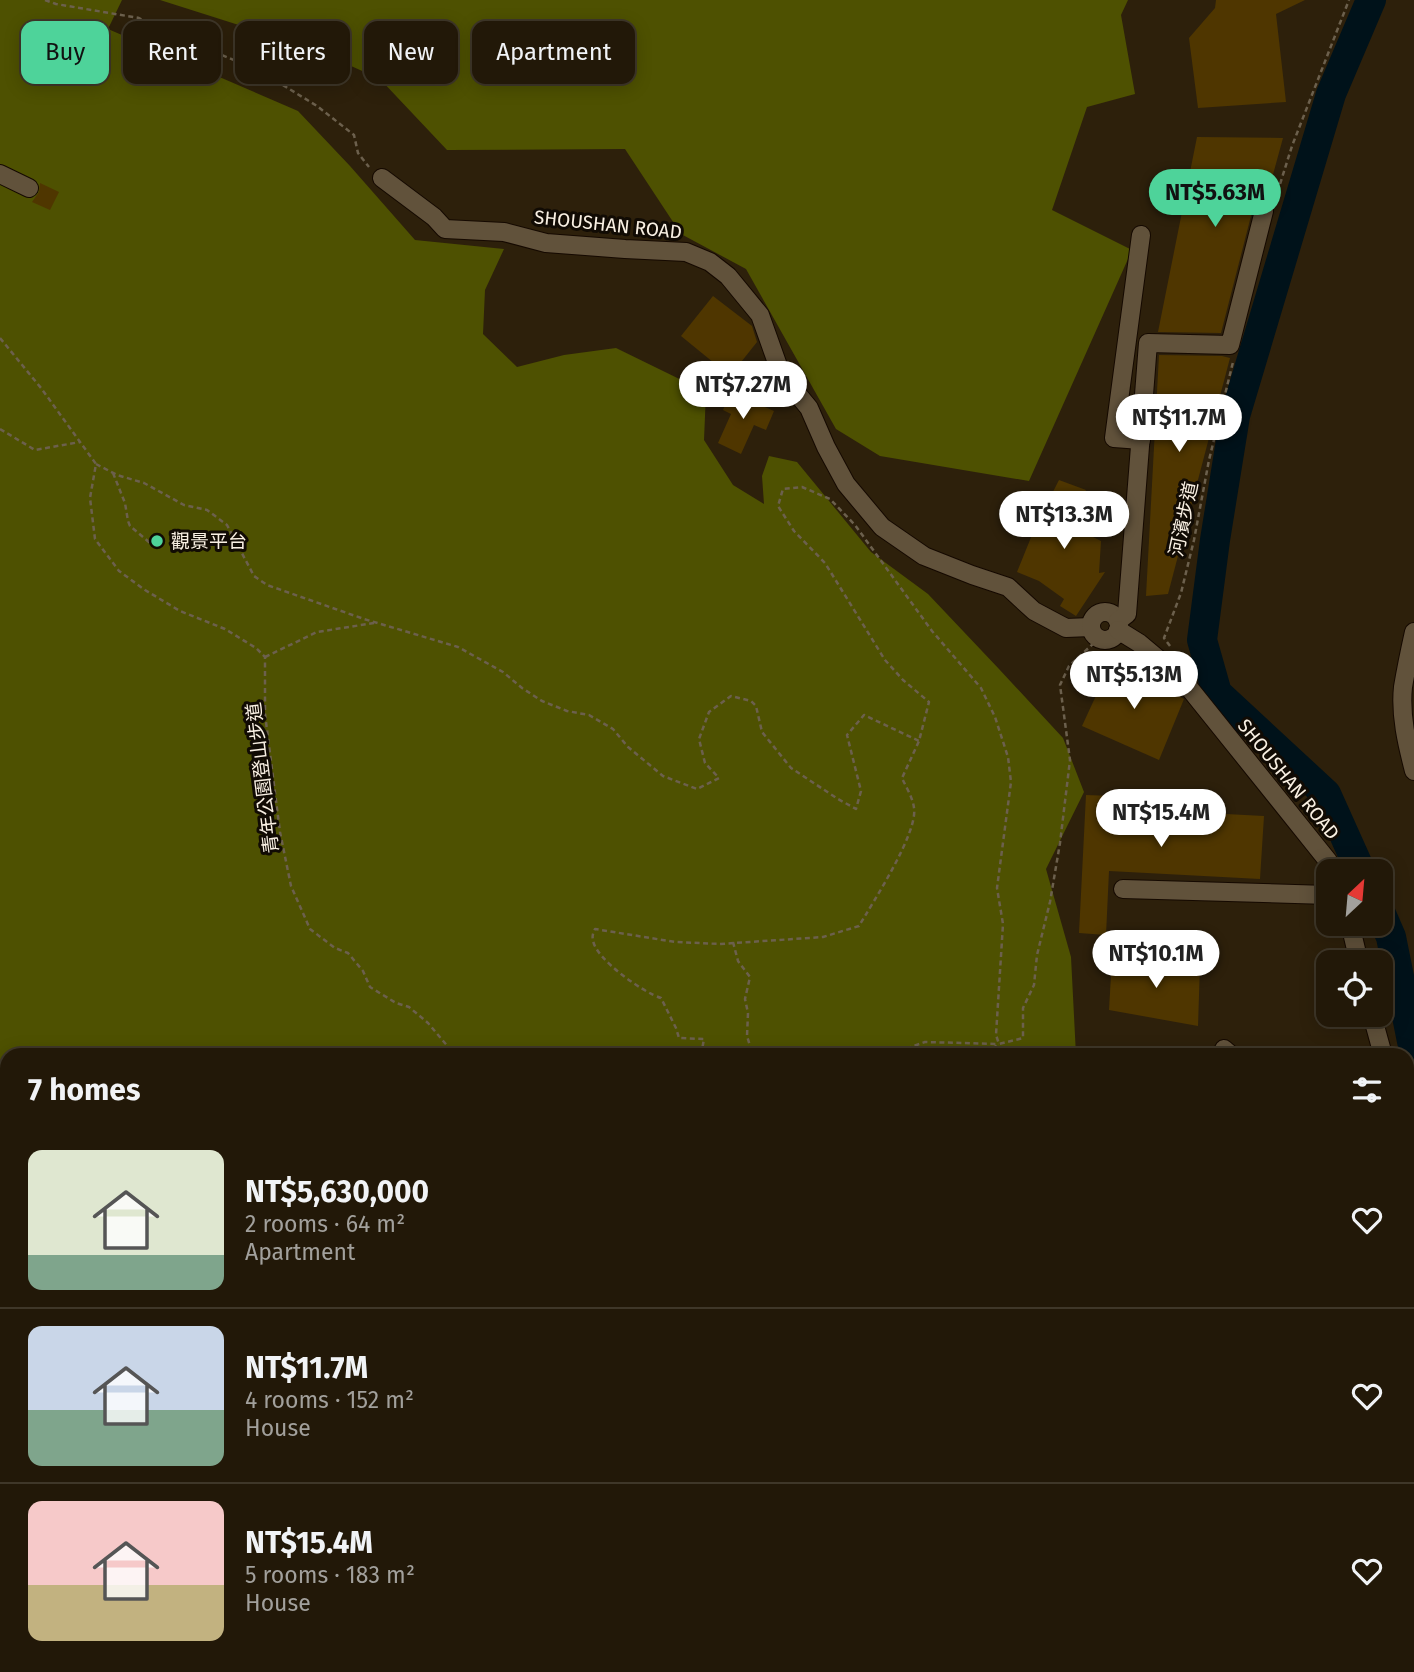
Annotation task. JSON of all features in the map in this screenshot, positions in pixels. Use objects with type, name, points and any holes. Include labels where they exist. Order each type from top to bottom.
[{"type":"street","points":[[0,174],[29,188]]},
{"type":"street","name":"SHOUSHAN ROAD","points":[[382,178],[435,217],[445,229],[504,232],[547,243],[686,252],[710,262],[728,276],[760,315],[781,374],[809,408],[846,484],[882,527],[924,556],[1009,587],[1034,611],[1066,628],[1095,633],[1108,639],[1116,634],[1118,626]]},
{"type":"street","points":[[1118,626],[1127,614],[1148,343],[1230,345],[1269,209]]},
{"type":"street","points":[[1141,235],[1114,438],[1141,440]]},
{"type":"street","name":"SHOUSHAN ROAD","points":[[1095,633],[1093,618],[1104,612],[1113,614],[1118,626],[1182,679],[1326,859]]},
{"type":"street","points":[[1414,632],[1403,690],[1408,749],[1414,771]]},
{"type":"street","points":[[1123,889],[1316,895]]},
{"type":"street","points":[[1375,1027],[1381,1048]]},
{"type":"path","points":[[45,0],[139,18],[260,71],[317,106],[354,135],[358,153],[374,175],[382,178]]},
{"type":"path","points":[[1269,209],[1349,0]]},
{"type":"path","points":[[0,338],[41,388],[96,464],[113,473],[144,483],[184,505],[207,510],[227,524],[254,576],[267,585],[458,647],[503,672],[542,701],[567,711],[589,715],[613,729],[628,747],[663,776],[697,789],[719,778],[705,763],[699,739],[709,712],[731,696],[751,701],[756,706],[762,732],[791,768],[856,809],[861,791],[847,735],[864,715],[919,740]]},
{"type":"path","name":"河濱步道","points":[[1172,648],[1164,638],[1181,593],[1209,460],[1235,355]]},
{"type":"path","points":[[0,429],[35,450],[80,442]]},
{"type":"path","points":[[96,464],[90,498],[95,539],[119,571],[180,611],[225,629],[256,648],[265,657],[317,632],[377,622]]},
{"type":"path","points":[[113,473],[125,503],[130,526],[150,542],[157,541]]},
{"type":"path","points":[[702,1048],[704,1039],[679,1038],[662,998],[652,995],[624,976],[602,956],[592,938],[595,929],[675,942],[720,944],[823,937],[859,926],[899,858],[912,826],[915,809],[902,778],[919,740],[929,702],[885,660],[825,563],[794,531],[778,506],[783,489],[802,487],[830,499],[855,525],[932,631],[981,688],[995,717],[1008,757],[1010,782],[997,888],[1003,923],[996,1035],[999,1044]]},
{"type":"path","points":[[908,1048],[925,1042],[999,1044],[1023,1038],[1023,1008],[1034,985],[1037,955],[1050,902],[1070,760],[1060,685],[1069,666],[1095,633]]},
{"type":"path","name":"青年公園登山步道","points":[[265,657],[265,714],[279,832],[291,886],[310,929],[335,948],[348,953],[363,971],[370,986],[396,1003],[409,1007],[428,1023],[449,1048]]},
{"type":"path","points":[[733,942],[738,961],[750,977],[745,999],[748,1013],[747,1036],[751,1048]]},
{"type":"path","points":[[993,1048],[999,1044]]},
{"type":"shaded area","points":[[0,0],[122,0],[109,27],[109,21],[21,21],[21,84],[109,84],[109,29],[123,35],[123,84],[221,84],[221,78],[298,111],[415,240],[504,249],[485,290],[483,334],[517,367],[564,355],[616,348],[706,392],[704,440],[733,485],[764,504],[762,476],[769,456],[797,462],[871,552],[928,594],[1063,738],[1084,792],[1046,869],[1071,957],[1076,1048],[0,1048]]},
{"type":"shaded area","points":[[160,0],[1128,0],[1121,15],[1135,94],[1087,107],[1052,210],[1132,250],[1029,481],[880,456],[836,429],[746,269],[681,234],[625,149],[447,150],[385,84],[458,84],[458,21],[364,21],[364,72],[350,66],[350,21],[235,21],[235,24]]},
{"type":"building","points":[[1216,0],[1305,0],[1276,14],[1286,102],[1198,108],[1189,38],[1215,8]]},
{"type":"building","points":[[1197,137],[1283,138],[1266,200],[1256,203],[1253,208],[1221,333],[1158,332]]},
{"type":"building","points":[[40,183],[59,192],[50,210],[32,202],[39,192]]},
{"type":"building","points":[[713,296],[752,326],[757,342],[730,376],[681,336]]},
{"type":"building","points":[[1159,355],[1230,358],[1168,594],[1146,596]]},
{"type":"building","points":[[731,392],[774,411],[766,430],[754,425],[741,454],[718,443],[731,414],[723,410]]},
{"type":"building","points":[[1059,480],[1086,490],[1071,526],[1101,541],[1099,573],[1105,572],[1076,616],[1060,606],[1064,599],[1039,581],[1017,572],[1036,525]]},
{"type":"building","points":[[1112,661],[1184,699],[1159,760],[1082,726]]},
{"type":"building","points":[[1086,795],[1112,796],[1112,808],[1264,816],[1260,879],[1109,871],[1106,935],[1079,933]]},
{"type":"building","points":[[1112,958],[1200,965],[1198,1026],[1109,1010]]},
{"type":"waterway","points":[[1355,859],[1326,794],[1217,693],[1202,640],[1235,416],[1331,94],[1371,0]]},
{"type":"waterway","points":[[1391,936],[1413,1048]]},
{"type":"place","name":"觀景平台","points":[[157,541]]}]
